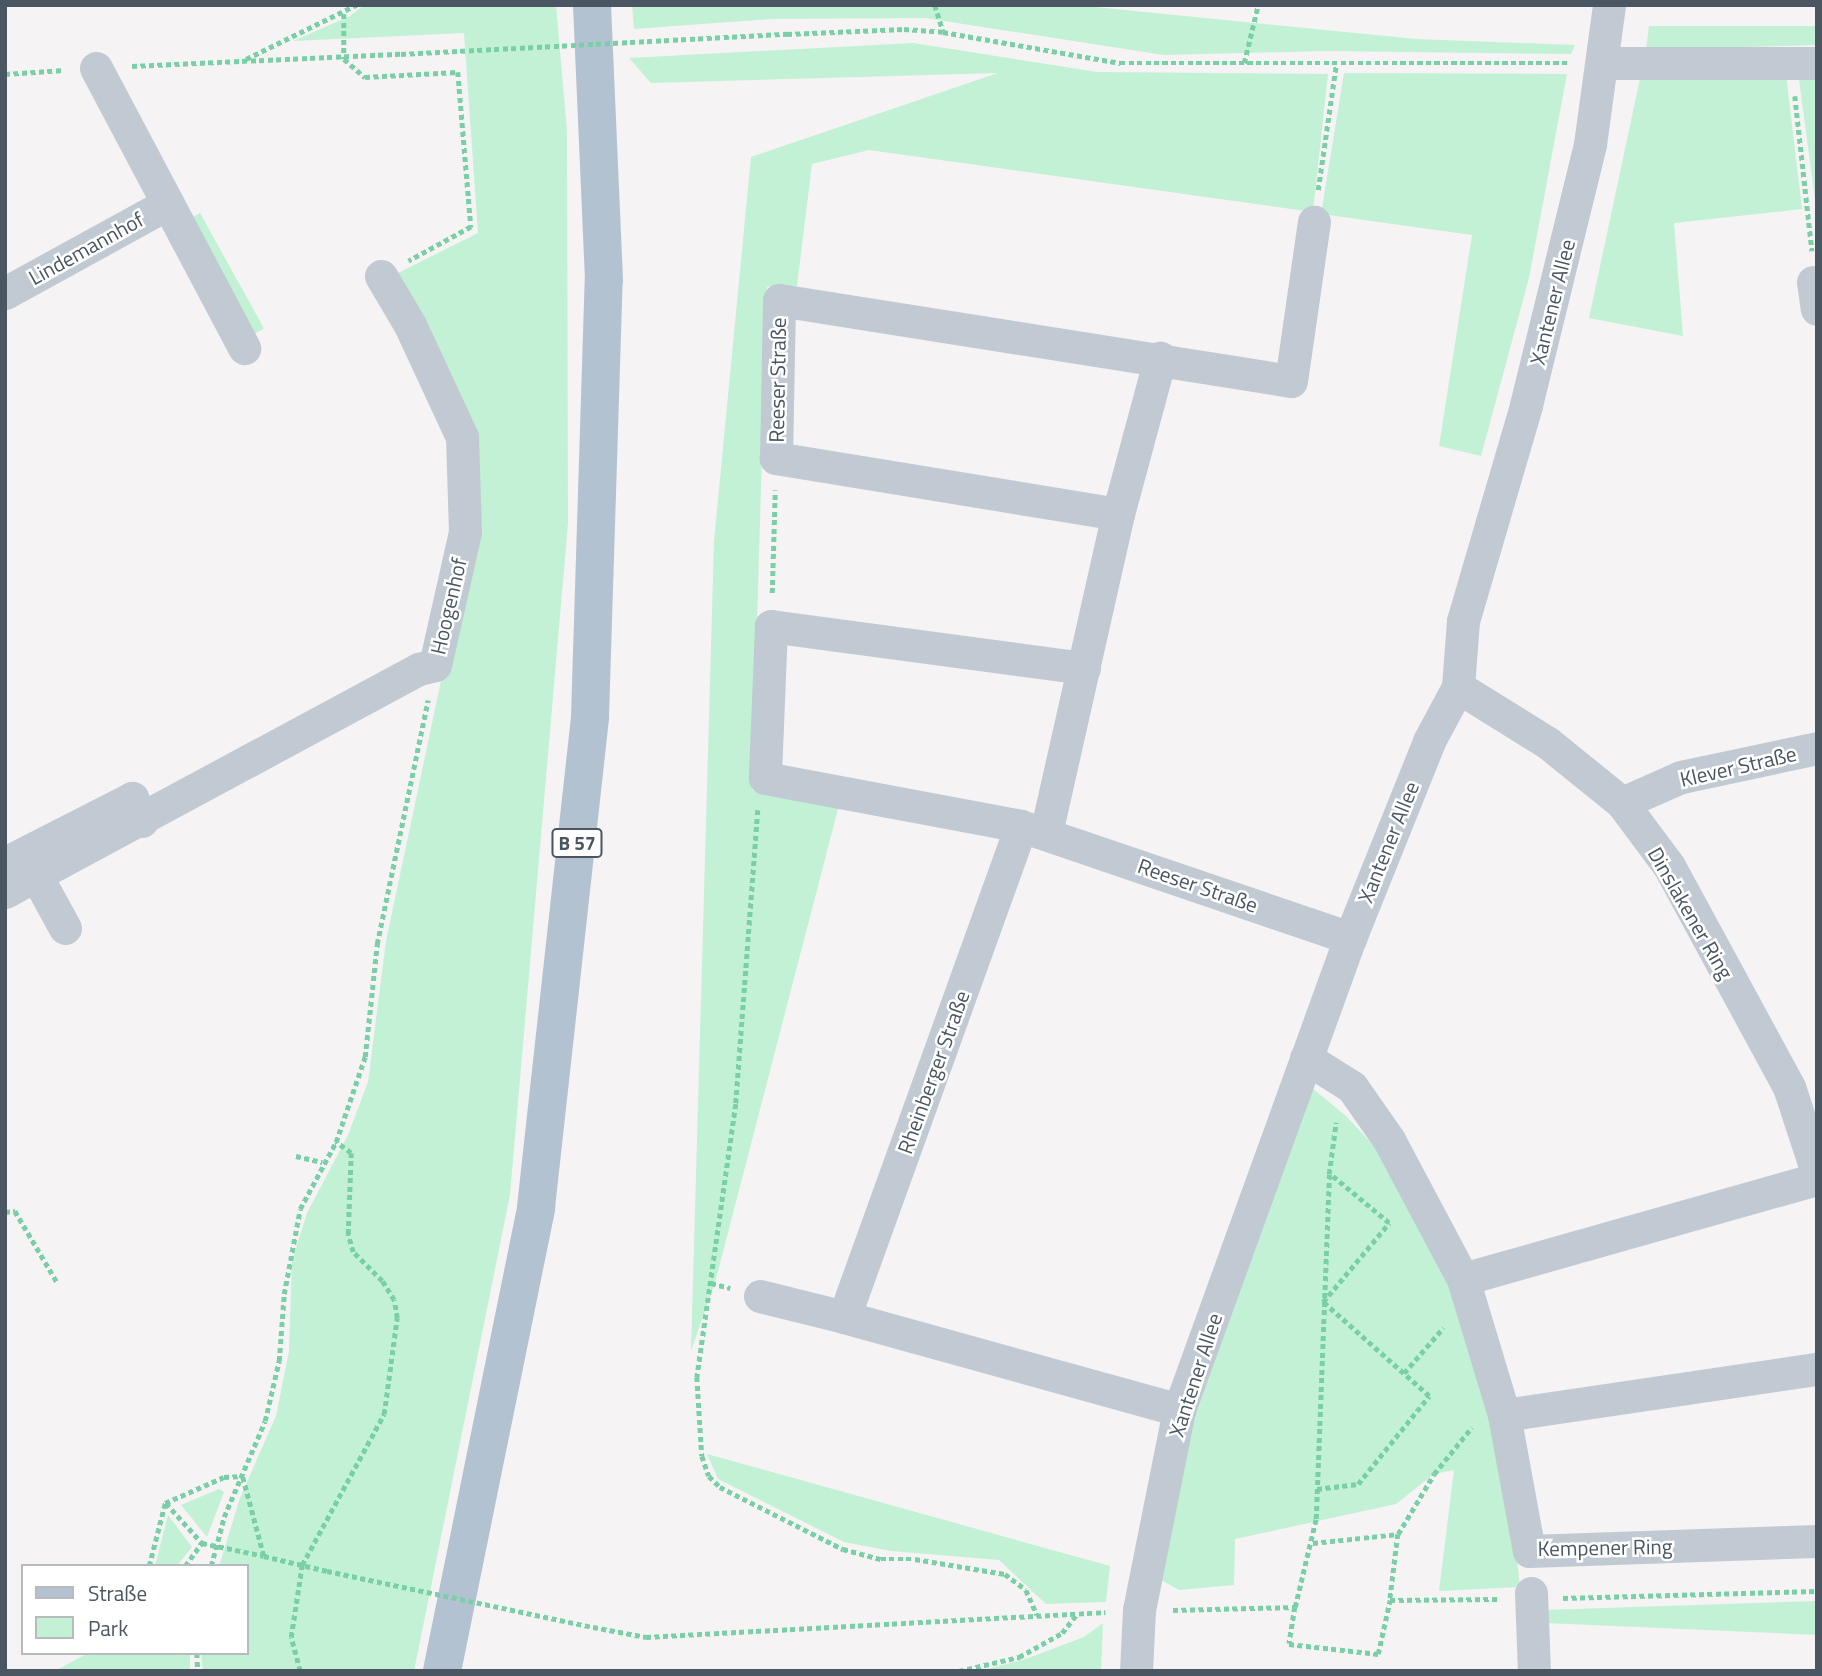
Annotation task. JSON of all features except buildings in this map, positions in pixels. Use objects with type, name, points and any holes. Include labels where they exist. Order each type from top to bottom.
[{"type":"main road","name":"B 57","points":[[442,1671],[536,1207],[590,716],[604,279],[592,5]]},
{"type":"street","name":"Xantener Allee","points":[[1136,1671],[1139,1611],[1179,1409],[1350,938],[1429,741],[1458,687],[1463,621],[1526,405],[1572,223],[1602,63],[1609,5]]},
{"type":"street","points":[[1602,63],[1804,63]]},
{"type":"street","name":"Lindemannhof","points":[[96,68],[244,348]]},
{"type":"street","name":"Lindemannhof","points":[[5,293],[167,204]]},
{"type":"street","name":"Reeser Straße","points":[[1118,514],[776,458],[779,300],[1160,358],[1291,381],[1314,222]]},
{"type":"street","name":"Hoogenhof","points":[[5,892],[142,821],[419,669],[435,665],[465,532],[462,437],[410,325],[381,276]]},
{"type":"street","points":[[1033,830],[1084,668],[1118,514],[1160,358]]},
{"type":"street","points":[[771,626],[1084,668]]},
{"type":"street","name":"Reeser Straße","points":[[771,626],[765,778],[1033,830],[1350,938]]},
{"type":"street","name":"Dinslakener Ring","points":[[1458,687],[1548,743],[1622,803],[1669,866],[1803,1086],[1817,1172]]},
{"type":"street","name":"Klever Straße","points":[[1622,803],[1681,777],[1817,748]]},
{"type":"street","points":[[5,863],[132,798],[142,821]]},
{"type":"street","name":"Rheinberger Straße","points":[[845,1317],[1033,830]]},
{"type":"street","points":[[36,875],[65,928]]},
{"type":"street","name":"Kempener Ring","points":[[1306,1058],[1352,1087],[1389,1140],[1463,1279],[1504,1415],[1529,1551],[1817,1541]]},
{"type":"street","points":[[1463,1279],[1817,1179]]},
{"type":"street","points":[[760,1296],[1179,1409]]},
{"type":"street","points":[[1504,1415],[1817,1368]]},
{"type":"street","points":[[1531,1596],[1534,1671]]},
{"type":"path","points":[[245,60],[344,14],[356,5]]},
{"type":"path","points":[[935,5],[943,32]]},
{"type":"path","points":[[1244,63],[1258,5]]},
{"type":"path","points":[[344,14],[344,59],[365,77],[458,72],[471,227],[381,276]]},
{"type":"path","points":[[5,74],[904,29],[943,32],[1120,63],[1602,63]]},
{"type":"path","points":[[1804,63],[1815,295]]},
{"type":"path","points":[[1314,222],[1336,65]]},
{"type":"path","points":[[771,626],[776,458]]},
{"type":"path","points":[[211,1564],[215,1546],[265,1421],[279,1361],[284,1294],[300,1209],[322,1162],[336,1142],[365,1057],[377,944],[435,665]]},
{"type":"path","points":[[1352,1087],[1335,1123],[1329,1174],[1318,1489],[1313,1543],[1295,1607],[1289,1644],[1378,1654],[1390,1600],[1398,1534],[1434,1474],[1473,1426],[1504,1415]]},
{"type":"path","points":[[300,1671],[291,1637],[302,1566],[384,1415],[397,1318],[394,1300],[383,1280],[353,1252],[348,1234],[351,1153],[336,1142]]},
{"type":"path","points":[[296,1156],[322,1162]]},
{"type":"path","points":[[1323,1303],[1389,1223],[1329,1174]]},
{"type":"path","points":[[5,1212],[15,1211],[57,1282]]},
{"type":"path","points":[[1404,1373],[1456,1313],[1463,1279]]},
{"type":"path","points":[[1318,1489],[1358,1484],[1429,1396],[1323,1303]]},
{"type":"path","points":[[165,1503],[224,1477],[243,1476]]},
{"type":"path","points":[[243,1476],[264,1556]]},
{"type":"path","points":[[165,1503],[202,1543],[646,1637],[1139,1611],[1295,1607]]},
{"type":"path","points":[[150,1564],[165,1503]]},
{"type":"path","points":[[1313,1543],[1398,1534]]},
{"type":"path","points":[[186,1564],[202,1543]]},
{"type":"path","points":[[1390,1600],[1817,1591]]},
{"type":"path","points":[[959,1671],[1019,1657],[1062,1633],[1077,1614]]},
{"type":"green space","points":[[364,5],[556,5],[567,131],[568,523],[510,1195],[414,1671],[203,1671],[201,1655],[248,1655],[248,1564],[220,1564],[240,1498],[276,1416],[289,1351],[292,1261],[307,1213],[348,1135],[368,1082],[386,941],[449,643],[467,422],[388,278],[478,233],[464,33],[293,41],[350,16]]},
{"type":"green space","points":[[632,5],[1075,5],[1416,39],[1575,45],[1571,54],[1328,51],[1164,55],[925,18],[772,19],[634,29]]},
{"type":"green space","points":[[1649,26],[1817,26],[1817,45],[1646,50]]},
{"type":"green space","points":[[913,43],[1097,72],[1328,74],[1313,212],[869,150],[812,164],[797,286],[767,287],[752,790],[839,805],[716,1279],[691,1351],[714,541],[751,157],[998,73],[651,83],[629,58]]},
{"type":"green space","points":[[1817,71],[1817,207],[1816,207],[1798,72]]},
{"type":"green space","points":[[1344,73],[1567,74],[1529,278],[1481,456],[1439,446],[1472,235],[1321,214]]},
{"type":"green space","points":[[1641,74],[1786,74],[1802,209],[1674,223],[1683,336],[1589,318]]},
{"type":"green space","points":[[200,213],[264,328],[248,337],[184,222]]},
{"type":"green space","points":[[1311,1087],[1347,1117],[1394,1168],[1441,1256],[1509,1489],[1520,1587],[1439,1591],[1454,1470],[1434,1474],[1396,1504],[1235,1539],[1234,1585],[1179,1590],[1159,1579],[1185,1444]]},
{"type":"green space","points":[[707,1454],[1110,1566],[1106,1602],[1046,1604],[999,1560],[891,1551],[844,1542],[718,1479]]},
{"type":"green space","points":[[219,1489],[224,1492],[207,1537],[181,1505]]},
{"type":"green space","points":[[168,1515],[192,1547],[179,1564],[156,1564]]},
{"type":"green space","points":[[1817,1601],[1817,1635],[1545,1623],[1543,1610]]},
{"type":"green space","points":[[1103,1623],[1101,1671],[979,1671],[1026,1659],[1084,1637]]},
{"type":"green space","points":[[84,1655],[190,1655],[190,1671],[55,1671]]}]
